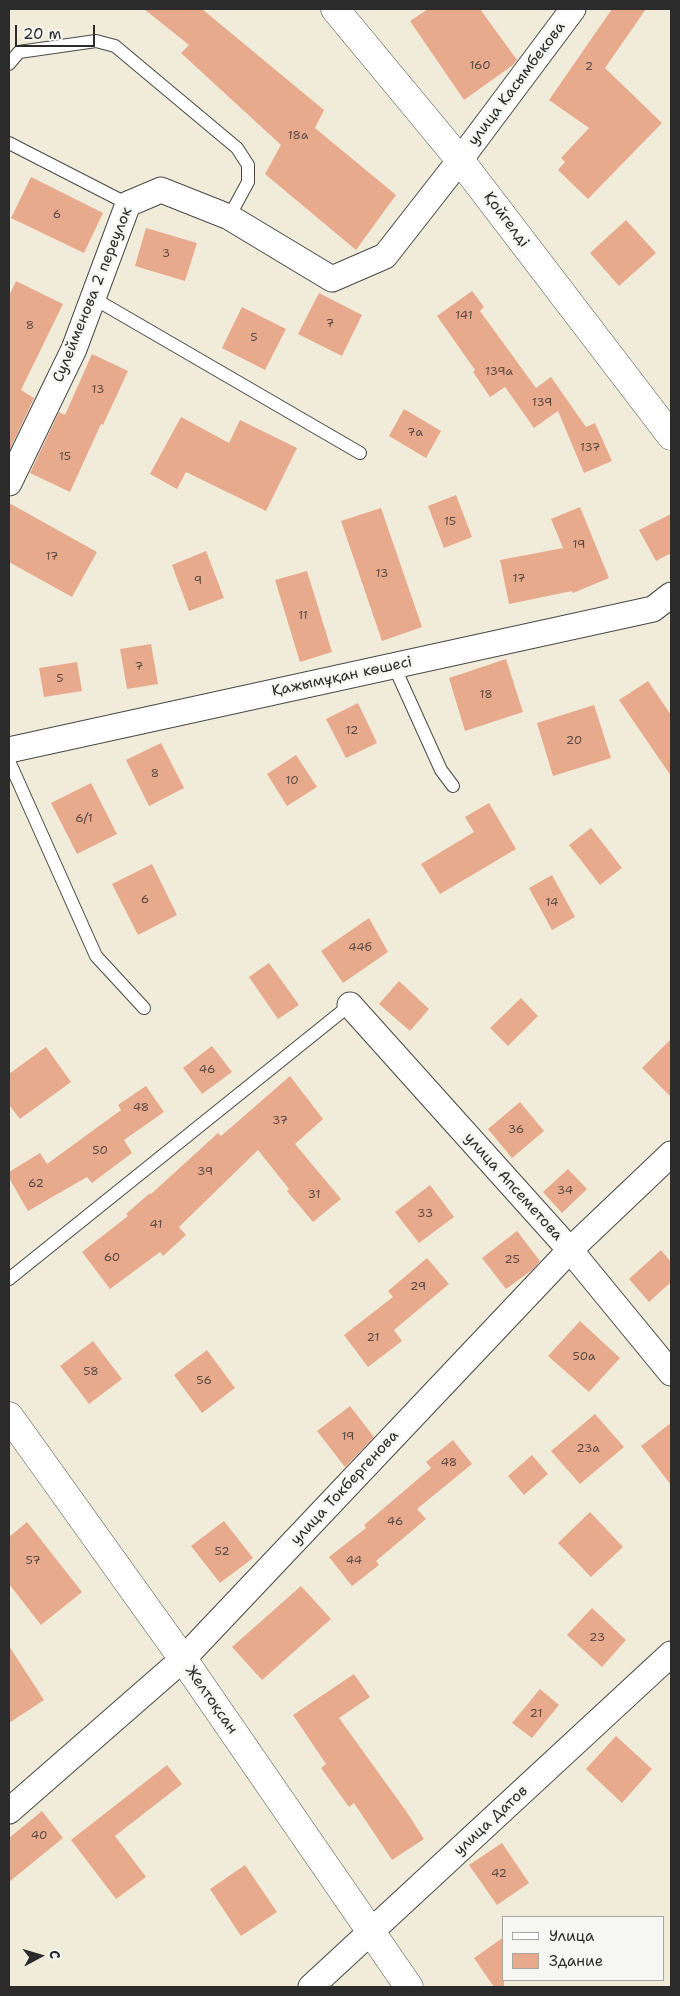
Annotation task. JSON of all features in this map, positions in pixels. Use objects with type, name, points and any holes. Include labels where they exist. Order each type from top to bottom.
[{"type":"street","name":"Қойгелді","points":[[335,9],[460,160],[671,436]]},
{"type":"street","name":"улица Касымбекова","points":[[460,160],[573,9]]},
{"type":"street","name":"Сулейменова 2 переулок","points":[[9,483],[74,349],[128,204],[161,190],[230,216],[332,279],[385,256],[460,160]]},
{"type":"street","name":"Қажымұқан көшесі","points":[[9,750],[653,609],[671,596]]},
{"type":"street","name":"улица Апсеметова","points":[[350,1005],[570,1250],[671,1373]]},
{"type":"street","name":"улица Токбергенова","points":[[9,1811],[183,1659],[570,1250],[671,1154]]},
{"type":"street","name":"Желтоқсан","points":[[9,1416],[183,1659],[409,1987]]},
{"type":"street","name":"улица Датов","points":[[311,1987],[671,1654]]},
{"type":"lane","points":[[9,64],[19,52],[96,41],[115,46],[237,148],[248,165],[248,182],[230,216]]},
{"type":"lane","points":[[9,143],[128,204]]},
{"type":"lane","points":[[93,298],[360,453]]},
{"type":"lane","points":[[394,666],[441,770],[453,786]]},
{"type":"lane","points":[[9,760],[96,956],[144,1008]]},
{"type":"lane","points":[[9,1279],[350,1005]]},
{"type":"building","points":[[144,9],[202,9],[324,110],[315,128],[396,195],[356,250],[265,174],[281,145],[181,53],[189,45]]},
{"type":"building","points":[[428,9],[480,9],[517,60],[513,65],[464,100],[410,21]]},
{"type":"building","points":[[612,9],[646,9],[605,68],[662,123],[588,199],[558,170],[565,162],[561,158],[589,128],[549,100]]},
{"type":"building","points":[[31,177],[103,213],[84,253],[11,218]]},
{"type":"building","points":[[626,220],[656,253],[619,286],[590,253]]},
{"type":"building","points":[[146,228],[197,243],[185,281],[135,266]]},
{"type":"building","points":[[16,281],[63,304],[21,390],[34,398],[9,451],[9,296]]},
{"type":"building","points":[[472,291],[484,307],[480,311],[536,388],[551,377],[586,427],[595,423],[612,461],[584,473],[558,411],[534,428],[505,387],[490,397],[473,372],[475,370],[437,316]]},
{"type":"building","points":[[319,293],[362,315],[342,356],[298,334]]},
{"type":"building","points":[[242,307],[286,329],[265,370],[222,348]]},
{"type":"building","points":[[92,354],[128,371],[70,492],[30,473],[59,412],[65,415]]},
{"type":"building","points":[[404,409],[441,431],[426,458],[389,436]]},
{"type":"building","points":[[181,417],[229,443],[240,420],[297,448],[266,511],[186,472],[177,489],[150,474]]},
{"type":"building","points":[[456,495],[472,537],[444,548],[428,506]]},
{"type":"building","points":[[9,503],[97,552],[72,597],[9,562]]},
{"type":"building","points":[[580,507],[609,578],[573,593],[572,591],[509,604],[500,560],[563,548],[551,519]]},
{"type":"building","points":[[381,508],[422,627],[382,641],[341,521]]},
{"type":"building","points":[[671,514],[671,553],[656,561],[639,530]]},
{"type":"building","points":[[206,551],[224,598],[189,611],[172,565]]},
{"type":"building","points":[[307,571],[332,652],[300,662],[275,580]]},
{"type":"building","points":[[151,644],[158,684],[127,689],[120,649]]},
{"type":"building","points":[[506,659],[523,712],[465,731],[449,678]]},
{"type":"building","points":[[77,662],[82,691],[44,697],[39,668]]},
{"type":"building","points":[[648,681],[671,715],[671,776],[619,700]]},
{"type":"building","points":[[358,703],[377,743],[346,758],[326,719]]},
{"type":"building","points":[[594,705],[611,758],[553,776],[537,723]]},
{"type":"building","points":[[161,743],[184,788],[149,806],[126,760]]},
{"type":"building","points":[[296,755],[317,787],[287,806],[267,774]]},
{"type":"building","points":[[91,783],[117,834],[77,854],[51,803]]},
{"type":"building","points":[[489,803],[516,849],[440,894],[421,864],[474,832],[465,817]]},
{"type":"building","points":[[591,828],[622,868],[600,885],[569,845]]},
{"type":"building","points":[[152,864],[177,915],[138,935],[112,884]]},
{"type":"building","points":[[552,875],[575,917],[552,930],[529,888]]},
{"type":"building","points":[[369,918],[388,952],[343,983],[321,951]]},
{"type":"building","points":[[269,963],[299,1005],[278,1019],[249,977]]},
{"type":"building","points":[[399,981],[429,1009],[410,1031],[379,1004]]},
{"type":"building","points":[[521,998],[538,1016],[508,1046],[490,1028]]},
{"type":"building","points":[[671,1039],[671,1097],[642,1068]]},
{"type":"building","points":[[212,1046],[232,1072],[202,1094],[183,1068]]},
{"type":"building","points":[[46,1047],[71,1082],[20,1119],[9,1105],[9,1074]]},
{"type":"building","points":[[290,1076],[323,1119],[295,1144],[341,1199],[313,1222],[287,1191],[289,1189],[258,1150],[179,1227],[186,1235],[163,1256],[160,1252],[110,1289],[82,1252],[128,1216],[126,1214],[151,1194],[218,1133],[221,1136]]},
{"type":"building","points":[[146,1086],[164,1112],[124,1140],[132,1153],[92,1183],[87,1177],[28,1211],[9,1178],[9,1172],[40,1153],[47,1164],[121,1110],[118,1105]]},
{"type":"building","points":[[520,1102],[544,1131],[512,1158],[488,1129]]},
{"type":"building","points":[[568,1169],[587,1189],[562,1213],[543,1192]]},
{"type":"building","points":[[430,1185],[454,1217],[419,1243],[395,1212]]},
{"type":"building","points":[[517,1231],[540,1261],[532,1270],[506,1289],[482,1258]]},
{"type":"building","points":[[661,1250],[671,1262],[671,1282],[649,1302],[629,1279]]},
{"type":"building","points":[[427,1258],[449,1284],[394,1330],[402,1341],[368,1367],[344,1335],[393,1297],[388,1291]]},
{"type":"building","points":[[580,1321],[620,1358],[589,1392],[548,1356]]},
{"type":"building","points":[[93,1341],[122,1379],[89,1404],[60,1366]]},
{"type":"building","points":[[207,1350],[235,1388],[202,1413],[174,1375]]},
{"type":"building","points":[[350,1406],[374,1437],[345,1467],[317,1431]]},
{"type":"building","points":[[595,1414],[624,1447],[580,1484],[551,1451]]},
{"type":"building","points":[[671,1423],[671,1485],[641,1446]]},
{"type":"building","points":[[453,1440],[472,1464],[417,1509],[426,1519],[376,1561],[379,1565],[352,1586],[329,1557],[366,1528],[364,1525],[431,1468],[426,1462]]},
{"type":"building","points":[[532,1455],[548,1474],[524,1495],[508,1476]]},
{"type":"building","points":[[590,1512],[623,1547],[591,1577],[558,1543]]},
{"type":"building","points":[[224,1521],[253,1558],[220,1583],[191,1546]]},
{"type":"building","points":[[27,1522],[82,1592],[41,1625],[9,1584],[9,1537]]},
{"type":"building","points":[[301,1586],[331,1619],[262,1680],[232,1647]]},
{"type":"building","points":[[592,1608],[626,1640],[602,1667],[567,1635]]},
{"type":"building","points":[[9,1646],[44,1700],[9,1723]]},
{"type":"building","points":[[354,1674],[370,1697],[339,1718],[424,1839],[392,1860],[354,1803],[349,1807],[321,1768],[326,1764],[293,1715]]},
{"type":"building","points":[[540,1689],[559,1705],[532,1738],[512,1723]]},
{"type":"building","points":[[616,1736],[652,1769],[622,1803],[586,1769]]},
{"type":"building","points":[[167,1765],[182,1784],[115,1836],[146,1877],[116,1899],[71,1840]]},
{"type":"building","points":[[42,1811],[63,1838],[9,1882],[9,1838]]},
{"type":"building","points":[[502,1843],[529,1883],[497,1905],[469,1865]]},
{"type":"building","points":[[245,1865],[277,1912],[241,1936],[210,1889]]},
{"type":"building","points":[[502,1938],[502,1981],[504,1981],[504,1987],[494,1987],[474,1958]]}]
